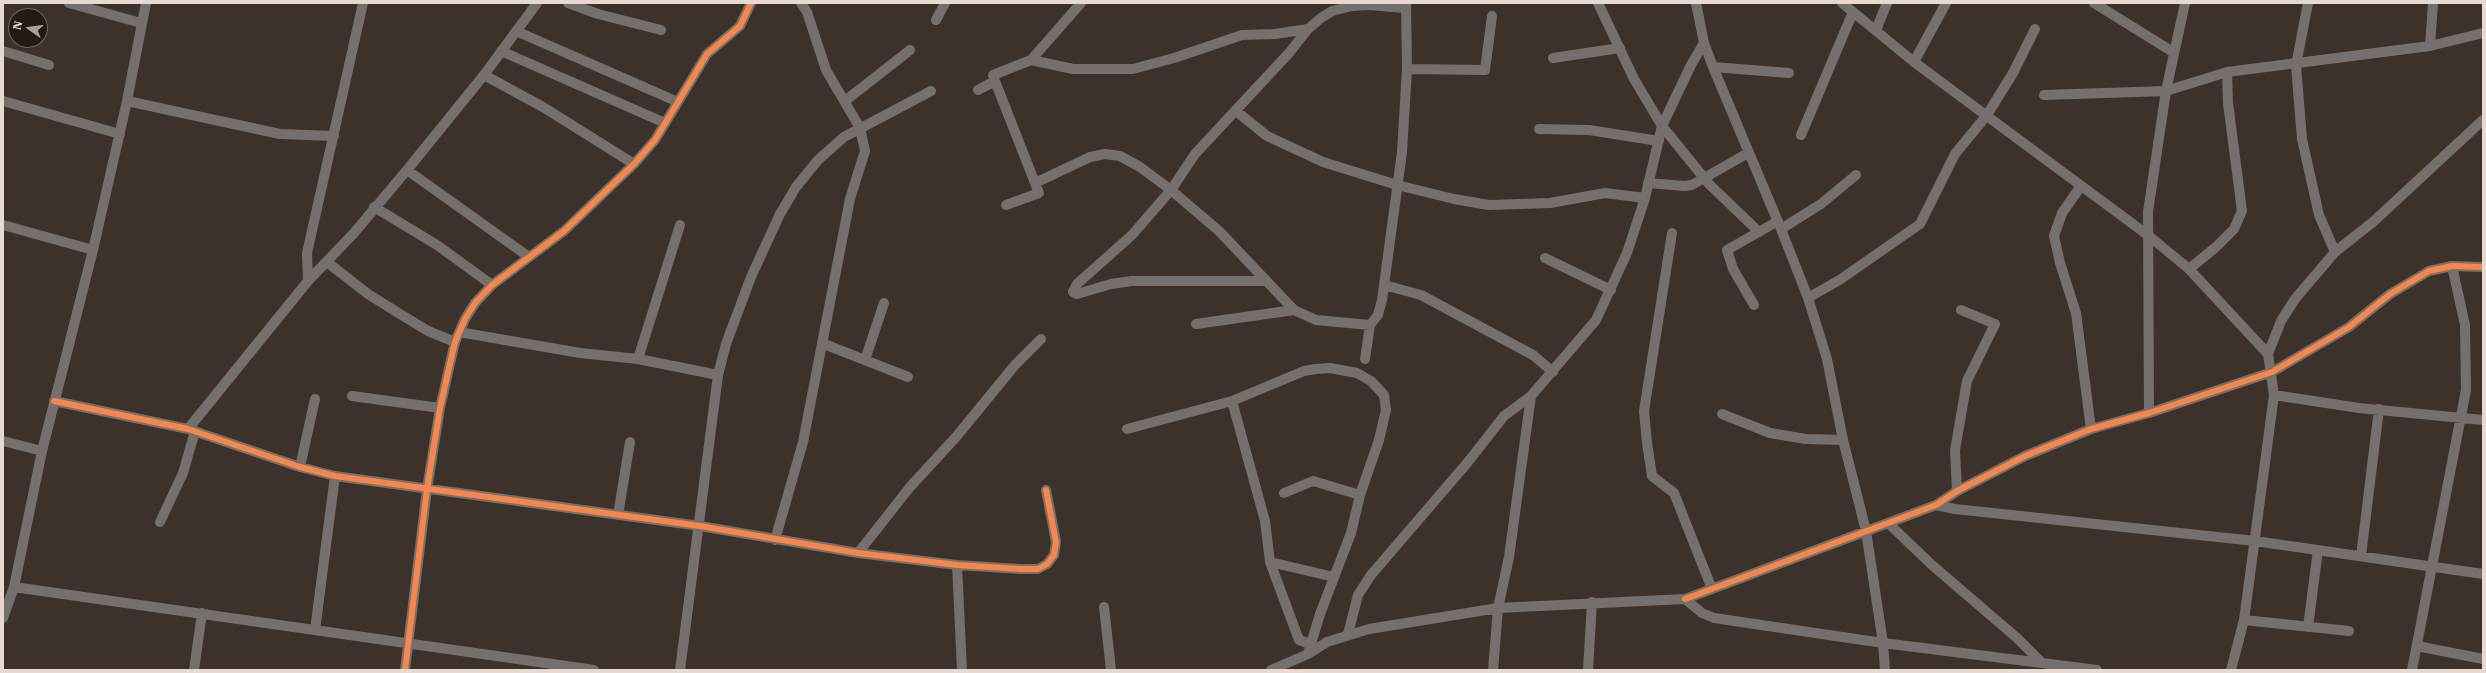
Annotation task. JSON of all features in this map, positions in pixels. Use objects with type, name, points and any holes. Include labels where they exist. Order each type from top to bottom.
[{"type":"street","points":[[69,3],[141,23]]},
{"type":"street","points":[[3,618],[14,587],[42,451],[93,250],[120,134],[146,3]]},
{"type":"street","points":[[308,281],[306,253],[334,136],[363,3]]},
{"type":"street","points":[[160,522],[182,472],[191,430],[308,281],[327,262],[407,170],[484,75],[537,3]]},
{"type":"street","points":[[568,3],[598,14],[661,30]]},
{"type":"street","points":[[405,670],[427,489],[440,408],[454,342],[459,332],[475,303],[492,286],[564,231],[634,164],[655,140],[707,54],[740,26],[751,3]]},
{"type":"street","points":[[775,540],[803,442],[824,344],[850,199],[865,151],[860,128],[845,100],[826,70],[807,12],[801,3]]},
{"type":"street","points":[[936,20],[945,3]]},
{"type":"street","points":[[1006,205],[1039,193],[993,75],[1031,60],[1080,3]]},
{"type":"street","points":[[1598,3],[1634,79],[1662,126],[1705,179],[1759,232]]},
{"type":"street","points":[[1696,3],[1704,43],[1748,153],[1780,225],[1808,298],[1828,359],[1843,440],[1866,531],[1883,643],[1885,670]]},
{"type":"street","points":[[1842,3],[1914,62],[2149,236],[2189,269],[2268,354],[2272,372],[2274,395],[2244,620],[2231,670]]},
{"type":"street","points":[[1876,30],[1887,3]]},
{"type":"street","points":[[1914,62],[1946,3]]},
{"type":"street","points":[[2149,413],[2148,212],[2166,91],[2173,52],[2185,3]]},
{"type":"street","points":[[2308,3],[2296,65],[2302,139],[2319,215],[2335,252]]},
{"type":"street","points":[[2430,46],[2433,3]]},
{"type":"street","points":[[2096,4],[2173,52]]},
{"type":"street","points":[[1266,281],[1132,281],[1111,284],[1077,294],[1073,292],[1077,284],[1132,235],[1171,190],[1195,154],[1301,40],[1308,29],[1332,11],[1352,6],[1406,6],[1407,69],[1397,185],[1384,285],[1378,315],[1370,326],[1365,359]]},
{"type":"street","points":[[1801,134],[1853,12]]},
{"type":"street","points":[[1407,69],[1485,70],[1492,16]]},
{"type":"street","points":[[1031,60],[1073,69],[1133,69],[1180,56],[1242,35],[1275,34],[1308,29]]},
{"type":"street","points":[[1808,298],[1840,279],[1920,224],[1955,154],[1987,115],[2013,73],[2035,29]]},
{"type":"street","points":[[516,31],[678,102]]},
{"type":"street","points":[[2044,95],[2166,91],[2227,72],[2296,65],[2430,46],[2483,33]]},
{"type":"street","points":[[1348,634],[1358,595],[1371,575],[1468,462],[1504,416],[1531,396],[1596,320],[1611,290],[1627,252],[1645,198],[1662,126],[1691,65],[1704,43]]},
{"type":"street","points":[[1553,58],[1620,48]]},
{"type":"street","points":[[845,100],[910,50]]},
{"type":"street","points":[[3,51],[49,64]]},
{"type":"street","points":[[501,52],[665,123]]},
{"type":"street","points":[[1713,67],[1789,73]]},
{"type":"street","points":[[2189,269],[2216,247],[2234,228],[2242,211],[2228,103],[2227,72]]},
{"type":"street","points":[[484,75],[543,107],[634,164]]},
{"type":"street","points":[[978,90],[995,81]]},
{"type":"street","points":[[680,670],[700,526],[718,375],[726,344],[752,277],[780,214],[796,187],[818,160],[844,137],[930,91]]},
{"type":"street","points":[[3,101],[120,134]]},
{"type":"street","points":[[127,101],[280,134],[334,136]]},
{"type":"street","points":[[1236,111],[1262,133],[1281,144],[1324,162],[1397,185],[1488,205],[1550,203],[1605,193],[1645,198]]},
{"type":"street","points":[[2268,354],[2281,321],[2295,299],[2335,252],[2373,222],[2483,120]]},
{"type":"street","points":[[1539,129],[1589,130],[1659,141]]},
{"type":"street","points":[[1648,183],[1685,186],[1705,179],[1748,153]]},
{"type":"street","points":[[1036,184],[1090,157],[1104,154],[1120,156],[1132,162],[1171,190],[1219,231],[1294,310],[1316,320],[1370,326]]},
{"type":"street","points":[[407,170],[529,257]]},
{"type":"street","points":[[1754,305],[1726,253],[1731,247],[1759,232],[1780,225],[1821,204],[1856,175]]},
{"type":"street","points":[[2081,186],[2062,213],[2054,236],[2060,263],[2076,313],[2091,429]]},
{"type":"street","points":[[374,207],[436,245],[492,286]]},
{"type":"street","points":[[3,225],[93,250]]},
{"type":"street","points":[[638,359],[680,225]]},
{"type":"street","points":[[1672,233],[1644,411],[1647,443],[1652,476],[1674,493],[1712,589]]},
{"type":"street","points":[[1545,258],[1611,290]]},
{"type":"street","points":[[327,262],[368,294],[428,331],[454,342]]},
{"type":"street","points":[[2412,670],[2466,390],[2464,325],[2452,266]]},
{"type":"street","points":[[1271,670],[1309,649],[1348,634],[1498,608],[1685,598],[1936,505],[1957,491],[2025,456],[2091,429],[2149,413],[2272,372],[2349,327],[2410,282],[2429,271],[2452,266],[2483,267]]},
{"type":"street","points":[[1384,285],[1421,295],[1533,355],[1553,372]]},
{"type":"street","points":[[865,360],[884,303]]},
{"type":"street","points":[[1196,324],[1294,310]]},
{"type":"street","points":[[1957,491],[1955,450],[1967,381],[1995,324],[1960,310]]},
{"type":"street","points":[[459,332],[580,353],[638,359],[718,375]]},
{"type":"street","points":[[858,553],[910,487],[956,437],[1015,365],[1041,339]]},
{"type":"street","points":[[824,344],[908,377]]},
{"type":"street","points":[[1127,429],[1232,401],[1304,371],[1316,369],[1330,368],[1357,373],[1371,381],[1384,395],[1386,410],[1379,440],[1360,495],[1351,533],[1309,649]]},
{"type":"street","points":[[2274,395],[2379,409],[2483,420]]},
{"type":"street","points":[[352,396],[440,408]]},
{"type":"street","points":[[1493,670],[1498,608],[1508,563],[1531,396]]},
{"type":"street","points":[[300,467],[315,399]]},
{"type":"street","points":[[54,401],[191,430],[300,467],[336,476],[700,526],[858,553],[957,565],[1038,569],[1047,564],[1054,555],[1056,542],[1046,490]]},
{"type":"street","points":[[1232,401],[1265,521],[1270,562],[1299,640],[1309,649]]},
{"type":"street","points":[[2361,556],[2379,409]]},
{"type":"street","points":[[1722,414],[1770,433],[1806,439],[1843,440]]},
{"type":"street","points":[[3,441],[42,451]]},
{"type":"street","points":[[618,515],[630,442]]},
{"type":"street","points":[[315,630],[336,476]]},
{"type":"street","points":[[1284,493],[1313,481],[1360,495]]},
{"type":"street","points":[[1936,505],[1955,509],[2255,541],[2483,574]]},
{"type":"street","points":[[1888,523],[1932,566],[2017,638],[2042,663]]},
{"type":"street","points":[[2308,627],[2318,550]]},
{"type":"street","points":[[1270,562],[1334,577]]},
{"type":"street","points":[[957,565],[962,670]]},
{"type":"street","points":[[14,587],[594,670]]},
{"type":"street","points":[[1685,598],[1702,613],[1714,618],[1883,643],[2097,670]]},
{"type":"street","points":[[1588,670],[1592,602]]},
{"type":"street","points":[[1104,607],[1111,670]]},
{"type":"street","points":[[194,670],[202,613]]},
{"type":"street","points":[[2244,620],[2349,630]]},
{"type":"street","points":[[2417,646],[2483,659]]},
{"type":"cycle path","points":[[405,670],[427,489],[440,408],[455,342],[465,319],[475,303],[492,285],[564,231],[634,164],[655,140],[707,54],[740,26],[751,3]]},
{"type":"cycle path","points":[[1685,599],[1936,505],[1957,491],[2025,456],[2091,429],[2149,413],[2272,372],[2349,327],[2390,294],[2429,271],[2452,266],[2483,267]]},
{"type":"cycle path","points":[[54,401],[188,429],[300,467],[335,476],[700,526],[858,553],[957,565],[1038,569],[1047,564],[1054,555],[1056,542],[1046,490]]}]
